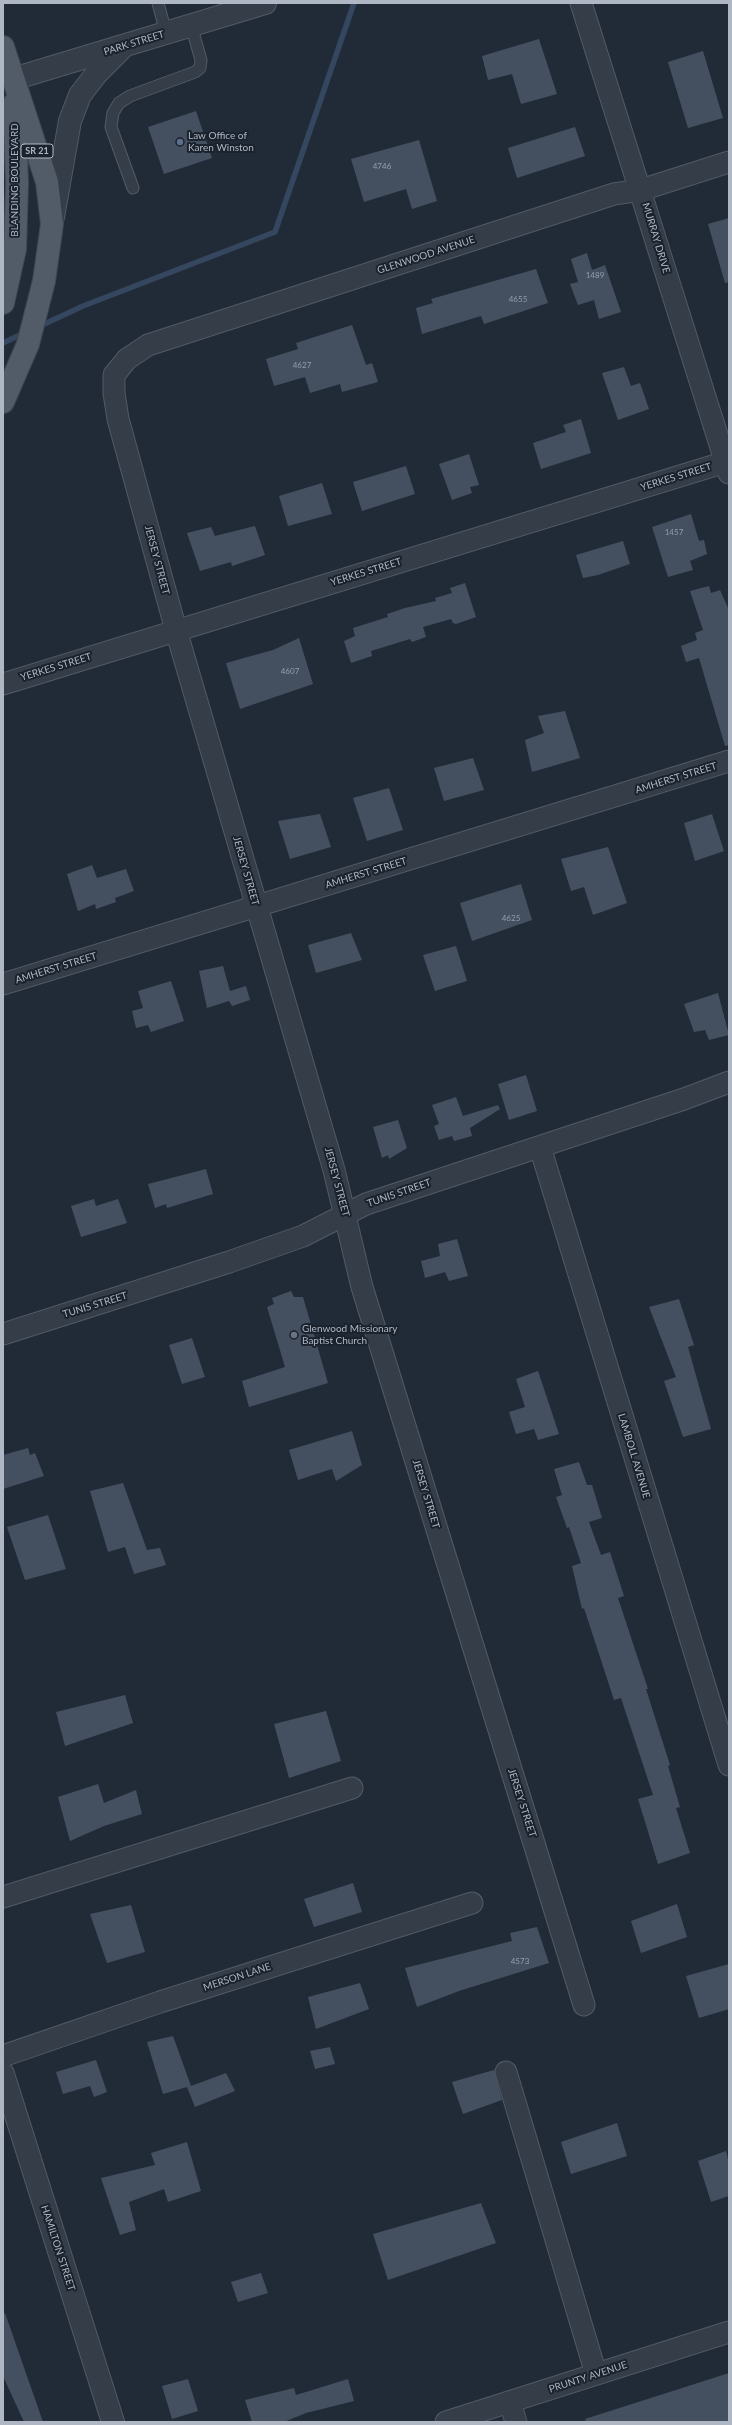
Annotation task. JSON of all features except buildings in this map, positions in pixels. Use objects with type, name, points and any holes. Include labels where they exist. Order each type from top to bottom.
[{"type":"main road","name":"BLANDING BOULEVARD","points":[[3,47],[8,81],[17,184],[14,249],[3,303]]},
{"type":"main road","name":"BLANDING BOULEVARD","points":[[3,402],[28,344],[44,281],[52,224],[47,182],[8,81]]},
{"type":"street","name":"PARK STREET","points":[[8,81],[191,25],[237,7],[265,3]]},
{"type":"street","name":"MURRAY DRIVE","points":[[582,3],[728,465]]},
{"type":"street","points":[[52,224],[70,121],[80,95],[97,73],[125,45]]},
{"type":"street","name":"GLENWOOD AVENUE","points":[[127,359],[148,345],[614,194],[641,190],[729,162]]},
{"type":"street","name":"JERSEY STREET","points":[[127,359],[114,375],[116,406],[176,630],[346,1216],[362,1287],[584,2005]]},
{"type":"street","name":"YERKES STREET","points":[[3,684],[176,630],[728,465]]},
{"type":"street","name":"AMHERST STREET","points":[[3,984],[729,761]]},
{"type":"street","name":"TUNIS STREET","points":[[3,1334],[229,1262],[303,1236],[346,1216],[366,1204],[540,1147],[729,1082]]},
{"type":"street","name":"LAMBOLL AVENUE","points":[[540,1147],[729,1765]]},
{"type":"street","points":[[3,1897],[352,1788]]},
{"type":"street","name":"MERSON LANE","points":[[3,2056],[167,2000],[472,1903]]},
{"type":"street","points":[[506,2072],[596,2374]]},
{"type":"street","name":"HAMILTON STREET","points":[[3,2074],[113,2422]]},
{"type":"street","name":"PRUNTY AVENUE","points":[[446,2422],[729,2332]]},
{"type":"street","points":[[510,2402],[516,2422]]},
{"type":"lane","points":[[158,3],[166,33]]},
{"type":"lane","points":[[133,188],[111,127],[113,113],[119,104],[130,96],[195,72],[200,68],[201,60],[191,25]]},
{"type":"waterway","points":[[38,327],[83,306],[275,232],[354,3]]},
{"type":"waterway","points":[[3,343],[24,333]]},
{"type":"place","name":"Law Office of Karen Winston","points":[[180,142]]},
{"type":"place","name":"Glenwood Missionary Baptist Church","points":[[294,1335]]}]
